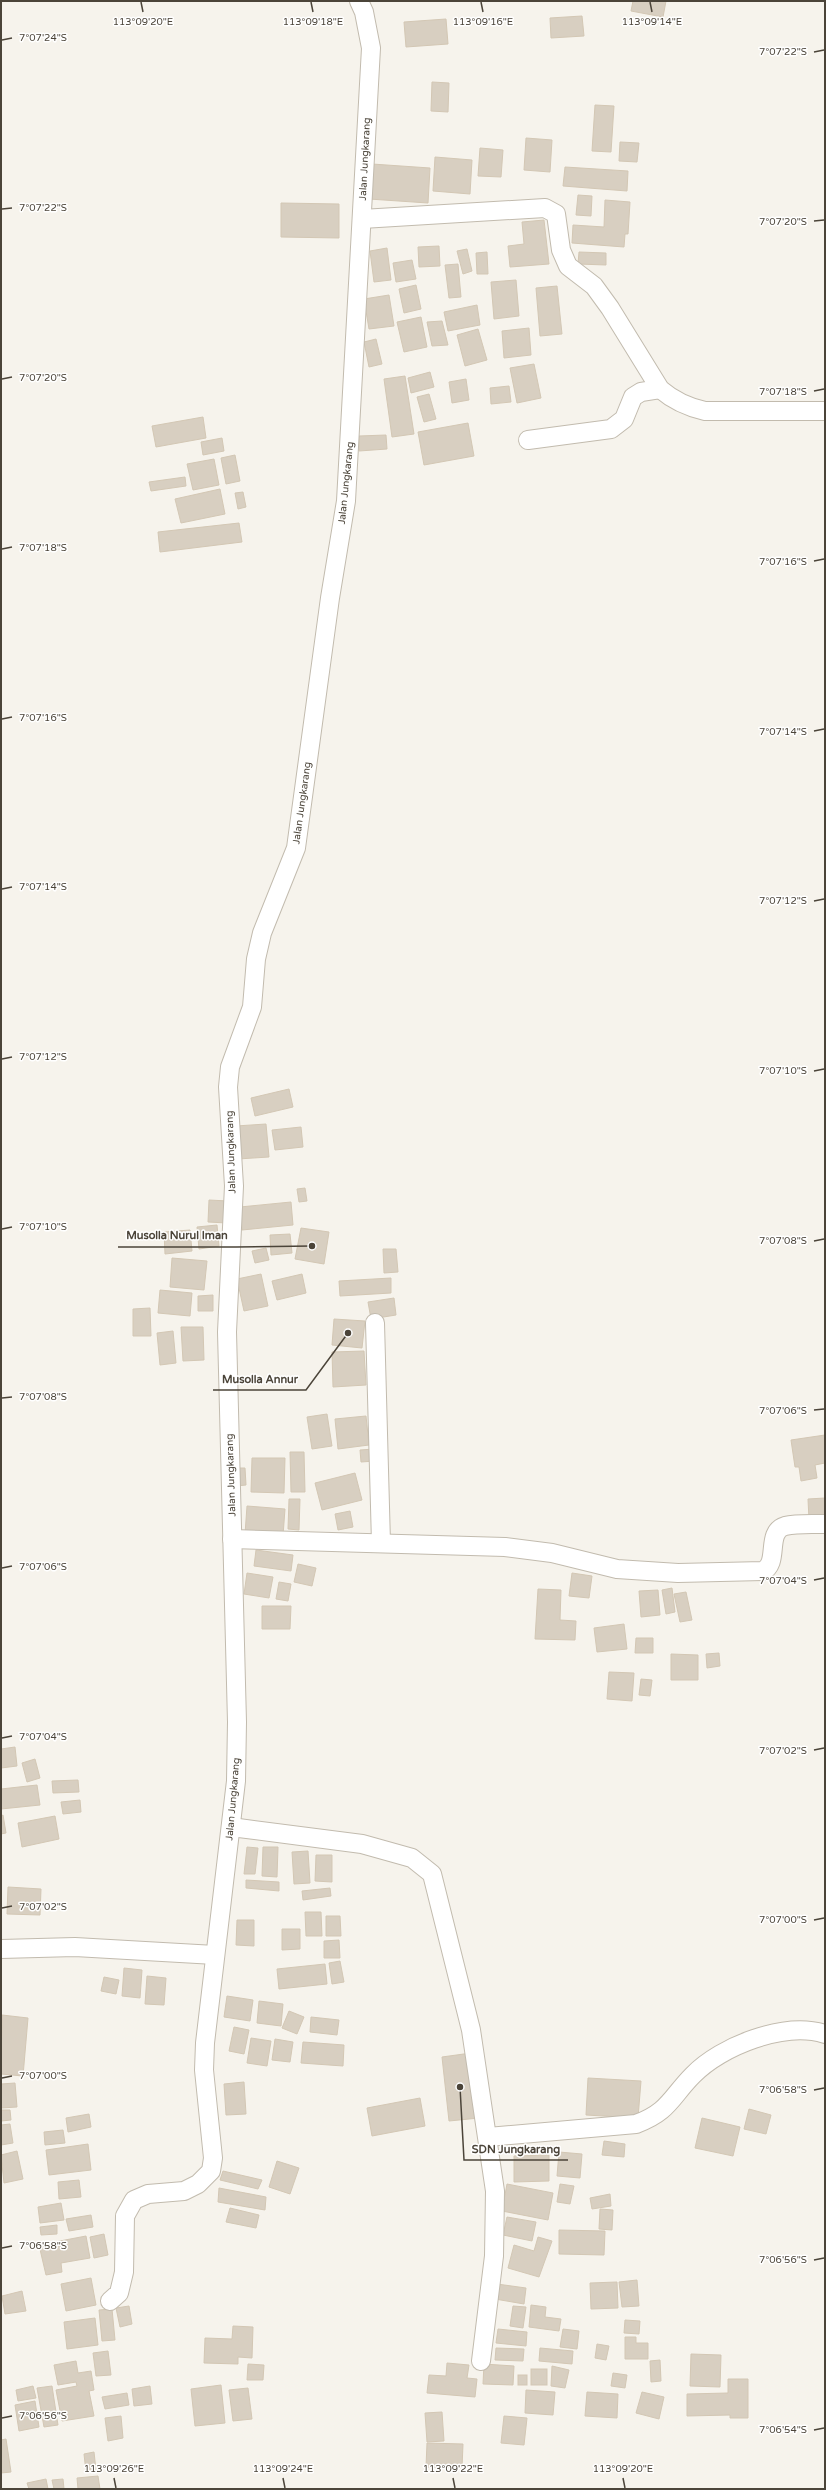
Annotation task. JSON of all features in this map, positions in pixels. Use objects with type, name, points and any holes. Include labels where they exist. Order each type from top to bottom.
[{"type":"street","name":"Jalan Jungkarang","points":[[110,2301],[119,2293],[124,2272],[125,2216],[134,2200],[148,2194],[184,2192],[198,2184],[211,2171],[213,2143],[204,2070],[215,1955],[236,1781],[237,1722],[226,1332],[234,1178],[230,1074],[252,1007],[256,959],[262,933],[296,848],[350,470],[371,48],[364,12],[359,1]]},
{"type":"street","points":[[362,219],[545,208],[556,214],[562,250],[568,266],[594,286],[610,308],[660,389],[672,399],[688,407],[705,411],[825,411]]},
{"type":"street","points":[[528,440],[611,429],[624,419],[633,396],[640,392],[660,389]]},
{"type":"street","points":[[375,1323],[381,1543]]},
{"type":"street","points":[[232,1539],[505,1547],[552,1552],[617,1569],[678,1573],[764,1571],[769,1566],[775,1535],[778,1529],[785,1526],[825,1524]]},
{"type":"street","points":[[231,1827],[362,1844],[412,1858],[432,1874],[471,2030],[495,2191],[494,2256],[481,2361]]},
{"type":"street","points":[[1,1949],[75,1947],[215,1955]]},
{"type":"street","points":[[488,2137],[636,2124],[654,2118],[667,2107],[692,2075],[710,2059],[732,2047],[792,2031],[815,2031],[825,2034]]},
{"type":"building","points":[[633,1],[666,1],[663,17],[631,11]]},
{"type":"building","points":[[582,16],[584,36],[551,38],[550,18]]},
{"type":"building","points":[[446,19],[448,44],[406,47],[404,22]]},
{"type":"building","points":[[432,82],[449,83],[448,112],[431,111]]},
{"type":"building","points":[[595,105],[614,106],[611,152],[592,151]]},
{"type":"building","points":[[526,138],[552,140],[550,172],[524,170]]},
{"type":"building","points":[[620,142],[639,143],[637,162],[619,161]]},
{"type":"building","points":[[480,148],[503,150],[501,177],[478,176]]},
{"type":"building","points":[[435,157],[472,160],[470,194],[433,191]]},
{"type":"building","points":[[372,164],[430,168],[428,203],[369,199]]},
{"type":"building","points":[[565,167],[628,171],[627,191],[563,186]]},
{"type":"building","points":[[578,195],[592,196],[591,216],[576,215]]},
{"type":"building","points":[[605,200],[630,202],[628,234],[625,234],[624,247],[572,243],[573,225],[604,227]]},
{"type":"building","points":[[281,203],[339,204],[339,238],[281,237]]},
{"type":"building","points":[[544,220],[549,264],[510,267],[508,246],[524,244],[522,222]]},
{"type":"building","points":[[439,246],[440,266],[419,267],[418,247]]},
{"type":"building","points":[[387,248],[391,280],[374,282],[370,251]]},
{"type":"building","points":[[467,249],[472,271],[463,274],[457,251]]},
{"type":"building","points":[[487,252],[488,274],[477,274],[476,253]]},
{"type":"building","points":[[579,252],[606,253],[606,265],[578,264]]},
{"type":"building","points":[[412,260],[416,279],[396,282],[393,263]]},
{"type":"building","points":[[458,264],[461,297],[449,298],[445,265]]},
{"type":"building","points":[[516,280],[519,316],[494,319],[491,282]]},
{"type":"building","points":[[416,285],[421,309],[404,313],[399,289]]},
{"type":"building","points":[[557,286],[562,334],[540,336],[536,288]]},
{"type":"building","points":[[389,295],[394,326],[369,329],[364,299]]},
{"type":"building","points":[[477,305],[480,325],[448,331],[444,312]]},
{"type":"building","points":[[421,317],[427,347],[404,352],[397,322]]},
{"type":"building","points":[[442,321],[448,345],[432,346],[427,322]]},
{"type":"building","points":[[529,328],[531,355],[504,358],[502,331]]},
{"type":"building","points":[[478,329],[487,360],[465,366],[457,335]]},
{"type":"building","points":[[376,339],[382,364],[369,367],[364,342]]},
{"type":"building","points":[[534,364],[541,398],[517,403],[510,368]]},
{"type":"building","points":[[430,372],[434,387],[411,393],[408,378]]},
{"type":"building","points":[[405,376],[414,434],[392,437],[384,379]]},
{"type":"building","points":[[466,379],[469,400],[452,403],[449,382]]},
{"type":"building","points":[[509,386],[511,402],[491,404],[490,388]]},
{"type":"building","points":[[429,394],[436,419],[424,422],[417,397]]},
{"type":"building","points":[[203,417],[206,438],[156,447],[152,426]]},
{"type":"building","points":[[468,423],[474,456],[424,465],[418,432]]},
{"type":"building","points":[[386,435],[387,449],[359,451],[359,436]]},
{"type":"building","points":[[222,438],[224,451],[203,455],[201,442]]},
{"type":"building","points":[[235,455],[240,481],[226,484],[221,458]]},
{"type":"building","points":[[214,459],[219,485],[193,490],[187,464]]},
{"type":"building","points":[[185,477],[186,486],[151,491],[149,482]]},
{"type":"building","points":[[220,489],[225,514],[181,523],[175,499]]},
{"type":"building","points":[[243,492],[246,507],[238,509],[235,493]]},
{"type":"building","points":[[239,523],[242,542],[160,552],[158,532]]},
{"type":"building","points":[[289,1089],[293,1107],[255,1116],[251,1098]]},
{"type":"building","points":[[266,1124],[269,1157],[238,1159],[236,1126]]},
{"type":"building","points":[[301,1127],[303,1147],[275,1150],[272,1130]]},
{"type":"building","points":[[305,1188],[307,1201],[299,1202],[297,1189]]},
{"type":"building","points":[[209,1200],[228,1201],[227,1223],[208,1222]]},
{"type":"building","points":[[291,1202],[293,1225],[242,1230],[240,1207]]},
{"type":"building","points":[[217,1225],[219,1246],[199,1249],[197,1227]]},
{"type":"building","points":[[301,1228],[329,1232],[324,1264],[295,1259]]},
{"type":"building","points":[[190,1230],[192,1251],[165,1254],[164,1232]]},
{"type":"building","points":[[290,1234],[292,1253],[271,1255],[270,1235]]},
{"type":"building","points":[[266,1248],[269,1260],[255,1263],[252,1251]]},
{"type":"building","points":[[383,1249],[396,1249],[398,1272],[384,1273]]},
{"type":"building","points":[[172,1258],[207,1261],[204,1290],[170,1287]]},
{"type":"building","points":[[261,1274],[268,1306],[244,1311],[237,1279]]},
{"type":"building","points":[[302,1274],[306,1293],[277,1300],[272,1281]]},
{"type":"building","points":[[391,1278],[391,1293],[340,1296],[339,1281]]},
{"type":"building","points":[[160,1290],[192,1293],[190,1316],[158,1313]]},
{"type":"building","points":[[213,1295],[213,1311],[198,1311],[198,1296]]},
{"type":"building","points":[[394,1298],[396,1315],[371,1319],[368,1302]]},
{"type":"building","points":[[150,1308],[151,1336],[133,1336],[133,1309]]},
{"type":"building","points":[[334,1319],[365,1321],[362,1348],[332,1345]]},
{"type":"building","points":[[181,1327],[203,1327],[204,1360],[183,1361]]},
{"type":"building","points":[[173,1331],[176,1363],[160,1365],[157,1333]]},
{"type":"building","points":[[364,1351],[366,1385],[333,1387],[332,1352]]},
{"type":"building","points":[[327,1414],[332,1446],[312,1449],[307,1417]]},
{"type":"building","points":[[366,1416],[369,1445],[338,1449],[335,1419]]},
{"type":"building","points":[[825,1435],[825,1463],[815,1465],[817,1478],[801,1481],[799,1467],[795,1467],[791,1440]]},
{"type":"building","points":[[374,1449],[375,1461],[361,1462],[360,1450]]},
{"type":"building","points":[[290,1452],[304,1452],[305,1492],[291,1492]]},
{"type":"building","points":[[252,1458],[285,1458],[284,1493],[251,1492]]},
{"type":"building","points":[[235,1468],[245,1468],[246,1485],[236,1486]]},
{"type":"building","points":[[355,1473],[362,1500],[322,1510],[315,1483]]},
{"type":"building","points":[[825,1498],[825,1519],[809,1520],[808,1499]]},
{"type":"building","points":[[289,1499],[300,1499],[299,1530],[288,1529]]},
{"type":"building","points":[[247,1506],[285,1509],[283,1536],[245,1534]]},
{"type":"building","points":[[350,1511],[353,1527],[338,1530],[335,1514]]},
{"type":"building","points":[[256,1550],[293,1555],[291,1571],[254,1566]]},
{"type":"building","points":[[298,1564],[316,1568],[312,1586],[294,1582]]},
{"type":"building","points":[[247,1573],[273,1577],[269,1598],[244,1594]]},
{"type":"building","points":[[572,1573],[592,1576],[589,1598],[569,1596]]},
{"type":"building","points":[[279,1582],[291,1584],[288,1601],[276,1599]]},
{"type":"building","points":[[672,1588],[675,1612],[666,1614],[662,1590]]},
{"type":"building","points":[[538,1589],[561,1590],[560,1620],[576,1621],[575,1640],[535,1639]]},
{"type":"building","points":[[658,1590],[660,1615],[641,1617],[639,1591]]},
{"type":"building","points":[[686,1592],[692,1620],[680,1622],[674,1594]]},
{"type":"building","points":[[262,1606],[291,1606],[290,1629],[262,1629]]},
{"type":"building","points":[[624,1624],[627,1649],[597,1652],[594,1628]]},
{"type":"building","points":[[636,1638],[653,1638],[653,1653],[635,1653]]},
{"type":"building","points":[[719,1653],[720,1666],[707,1668],[706,1654]]},
{"type":"building","points":[[671,1654],[698,1655],[698,1680],[671,1680]]},
{"type":"building","points":[[609,1672],[634,1673],[632,1701],[607,1699]]},
{"type":"building","points":[[641,1679],[652,1680],[650,1696],[639,1695]]},
{"type":"building","points":[[15,1747],[17,1766],[1,1768],[1,1749]]},
{"type":"building","points":[[35,1759],[40,1778],[27,1782],[22,1763]]},
{"type":"building","points":[[78,1780],[79,1792],[53,1793],[52,1781]]},
{"type":"building","points":[[37,1785],[40,1805],[1,1809],[1,1789]]},
{"type":"building","points":[[80,1800],[81,1812],[63,1814],[61,1802]]},
{"type":"building","points":[[3,1815],[6,1833],[1,1834],[1,1816]]},
{"type":"building","points":[[55,1816],[59,1839],[22,1847],[18,1823]]},
{"type":"building","points":[[247,1847],[258,1848],[255,1874],[244,1874]]},
{"type":"building","points":[[263,1847],[278,1847],[277,1877],[262,1876]]},
{"type":"building","points":[[308,1851],[310,1883],[294,1884],[292,1852]]},
{"type":"building","points":[[316,1855],[332,1855],[332,1882],[315,1881]]},
{"type":"building","points":[[246,1880],[279,1882],[279,1891],[246,1888]]},
{"type":"building","points":[[8,1887],[41,1889],[40,1915],[7,1914]]},
{"type":"building","points":[[330,1888],[331,1896],[303,1900],[302,1891]]},
{"type":"building","points":[[305,1912],[321,1912],[322,1936],[306,1936]]},
{"type":"building","points":[[326,1916],[340,1916],[341,1936],[326,1936]]},
{"type":"building","points":[[237,1920],[254,1920],[254,1946],[236,1945]]},
{"type":"building","points":[[282,1929],[300,1929],[300,1949],[282,1950]]},
{"type":"building","points":[[339,1940],[340,1958],[324,1958],[324,1941]]},
{"type":"building","points":[[340,1961],[344,1982],[332,1984],[329,1963]]},
{"type":"building","points":[[325,1964],[327,1984],[279,1989],[277,1969]]},
{"type":"building","points":[[124,1968],[142,1970],[140,1998],[122,1996]]},
{"type":"building","points":[[147,1976],[166,1978],[164,2005],[145,2004]]},
{"type":"building","points":[[104,1977],[119,1980],[116,1994],[101,1991]]},
{"type":"building","points":[[227,1996],[253,2000],[250,2021],[224,2017]]},
{"type":"building","points":[[259,2001],[283,2004],[281,2026],[257,2023]]},
{"type":"building","points":[[289,2011],[304,2017],[297,2034],[282,2028]]},
{"type":"building","points":[[2,2015],[28,2018],[23,2076],[1,2074]]},
{"type":"building","points":[[311,2017],[339,2020],[337,2035],[310,2032]]},
{"type":"building","points":[[234,2027],[249,2030],[244,2054],[229,2051]]},
{"type":"building","points":[[251,2038],[271,2041],[267,2066],[247,2063]]},
{"type":"building","points":[[275,2039],[293,2042],[290,2062],[272,2060]]},
{"type":"building","points":[[303,2042],[344,2045],[343,2066],[301,2063]]},
{"type":"building","points":[[471,2053],[479,2118],[449,2121],[442,2057]]},
{"type":"building","points":[[588,2078],[641,2081],[638,2118],[586,2115]]},
{"type":"building","points":[[244,2082],[246,2114],[226,2115],[224,2084]]},
{"type":"building","points":[[15,2083],[17,2107],[1,2108],[1,2084]]},
{"type":"building","points":[[420,2098],[425,2126],[372,2136],[367,2108]]},
{"type":"building","points":[[749,2109],[771,2115],[766,2134],[744,2129]]},
{"type":"building","points":[[1,2110],[10,2110],[11,2120],[1,2121]]},
{"type":"building","points":[[89,2114],[91,2127],[68,2132],[66,2118]]},
{"type":"building","points":[[702,2118],[740,2127],[733,2156],[695,2148]]},
{"type":"building","points":[[10,2124],[13,2143],[1,2145],[1,2125]]},
{"type":"building","points":[[63,2130],[65,2143],[45,2145],[44,2132]]},
{"type":"building","points":[[604,2141],[625,2144],[624,2157],[602,2155]]},
{"type":"building","points":[[88,2144],[91,2170],[49,2175],[46,2150]]},
{"type":"building","points":[[17,2151],[23,2179],[4,2183],[1,2155]]},
{"type":"building","points":[[559,2152],[582,2154],[580,2178],[557,2176]]},
{"type":"building","points":[[549,2155],[549,2181],[514,2182],[514,2156]]},
{"type":"building","points":[[277,2161],[299,2168],[290,2194],[269,2187]]},
{"type":"building","points":[[223,2171],[262,2180],[258,2189],[220,2180]]},
{"type":"building","points":[[79,2180],[81,2197],[59,2199],[58,2182]]},
{"type":"building","points":[[507,2184],[553,2193],[548,2220],[502,2211]]},
{"type":"building","points":[[560,2184],[574,2186],[570,2204],[557,2202]]},
{"type":"building","points":[[219,2188],[266,2197],[265,2210],[218,2202]]},
{"type":"building","points":[[610,2194],[611,2206],[592,2209],[590,2198]]},
{"type":"building","points":[[61,2203],[64,2220],[40,2223],[38,2207]]},
{"type":"building","points":[[230,2208],[259,2215],[256,2228],[226,2222]]},
{"type":"building","points":[[600,2209],[613,2210],[612,2230],[599,2229]]},
{"type":"building","points":[[91,2215],[93,2227],[69,2231],[66,2219]]},
{"type":"building","points":[[507,2217],[536,2222],[532,2241],[503,2235]]},
{"type":"building","points":[[57,2225],[57,2234],[41,2235],[40,2227]]},
{"type":"building","points":[[559,2230],[605,2231],[604,2255],[559,2254]]},
{"type":"building","points":[[104,2234],[108,2255],[94,2258],[90,2237]]},
{"type":"building","points":[[86,2236],[90,2258],[61,2263],[62,2272],[46,2275],[39,2245]]},
{"type":"building","points":[[538,2237],[552,2241],[539,2277],[508,2268],[514,2245],[534,2251]]},
{"type":"building","points":[[91,2278],[96,2305],[66,2311],[61,2284]]},
{"type":"building","points":[[637,2280],[639,2306],[622,2307],[619,2282]]},
{"type":"building","points":[[617,2282],[618,2308],[591,2309],[590,2283]]},
{"type":"building","points":[[497,2284],[526,2288],[524,2304],[495,2299]]},
{"type":"building","points":[[22,2291],[26,2311],[5,2314],[2,2296]]},
{"type":"building","points":[[531,2305],[546,2307],[545,2317],[561,2319],[559,2331],[529,2327]]},
{"type":"building","points":[[129,2306],[132,2324],[120,2327],[116,2308]]},
{"type":"building","points":[[513,2306],[526,2307],[523,2328],[510,2326]]},
{"type":"building","points":[[112,2309],[115,2340],[102,2341],[99,2310]]},
{"type":"building","points":[[95,2318],[98,2345],[67,2349],[64,2322]]},
{"type":"building","points":[[625,2320],[640,2321],[639,2334],[624,2333]]},
{"type":"building","points":[[233,2326],[253,2327],[252,2358],[238,2357],[238,2364],[204,2363],[205,2338],[232,2339]]},
{"type":"building","points":[[498,2329],[527,2332],[526,2346],[496,2343]]},
{"type":"building","points":[[563,2329],[579,2331],[577,2349],[560,2347]]},
{"type":"building","points":[[625,2337],[636,2337],[636,2343],[648,2343],[648,2359],[625,2359]]},
{"type":"building","points":[[597,2344],[609,2346],[606,2360],[595,2358]]},
{"type":"building","points":[[496,2348],[524,2349],[523,2361],[495,2360]]},
{"type":"building","points":[[540,2348],[573,2351],[572,2364],[539,2361]]},
{"type":"building","points":[[108,2351],[111,2375],[96,2376],[93,2353]]},
{"type":"building","points":[[691,2354],[721,2355],[720,2387],[690,2386]]},
{"type":"building","points":[[660,2360],[661,2381],[651,2382],[650,2361]]},
{"type":"building","points":[[76,2361],[78,2373],[91,2371],[94,2390],[89,2391],[94,2416],[62,2421],[56,2390],[77,2386],[76,2382],[58,2385],[54,2365]]},
{"type":"building","points":[[447,2363],[469,2365],[467,2378],[477,2379],[475,2397],[427,2393],[429,2375],[446,2376]]},
{"type":"building","points":[[248,2364],[264,2365],[263,2380],[247,2380]]},
{"type":"building","points":[[484,2364],[514,2366],[513,2385],[483,2384]]},
{"type":"building","points":[[552,2366],[569,2370],[565,2388],[551,2386]]},
{"type":"building","points":[[531,2369],[547,2369],[547,2385],[531,2385]]},
{"type":"building","points":[[613,2373],[627,2375],[625,2388],[611,2386]]},
{"type":"building","points":[[518,2375],[527,2375],[527,2385],[518,2385]]},
{"type":"building","points":[[728,2379],[748,2379],[748,2418],[730,2418],[730,2415],[687,2416],[687,2394],[728,2393]]},
{"type":"building","points":[[221,2385],[225,2423],[195,2426],[191,2389]]},
{"type":"building","points":[[33,2386],[36,2398],[18,2401],[16,2390]]},
{"type":"building","points":[[52,2386],[58,2425],[44,2427],[37,2388]]},
{"type":"building","points":[[150,2386],[152,2404],[134,2406],[132,2389]]},
{"type":"building","points":[[248,2388],[252,2419],[233,2421],[229,2390]]},
{"type":"building","points":[[526,2390],[555,2392],[553,2415],[525,2413]]},
{"type":"building","points":[[587,2392],[618,2394],[617,2418],[585,2416]]},
{"type":"building","points":[[642,2392],[664,2397],[659,2419],[636,2413]]},
{"type":"building","points":[[127,2393],[129,2405],[105,2409],[102,2397]]},
{"type":"building","points":[[35,2401],[39,2427],[19,2431],[15,2405]]},
{"type":"building","points":[[442,2412],[444,2441],[427,2442],[425,2413]]},
{"type":"building","points":[[121,2416],[123,2438],[108,2441],[105,2418]]},
{"type":"building","points":[[504,2416],[527,2418],[524,2445],[501,2443]]},
{"type":"building","points":[[6,2439],[11,2472],[1,2473],[1,2440]]},
{"type":"building","points":[[427,2443],[463,2444],[462,2468],[426,2467]]},
{"type":"building","points":[[94,2452],[96,2470],[86,2472],[84,2454]]},
{"type":"building","points":[[98,2476],[100,2489],[78,2489],[77,2478]]},
{"type":"building","points":[[46,2479],[48,2489],[29,2489],[27,2483]]},
{"type":"building","points":[[63,2479],[64,2489],[54,2489],[52,2480]]},
{"type":"place","name":"Musolla Nurul Iman","points":[[312,1246]]},
{"type":"place","name":"Musolla Annur","points":[[348,1333]]},
{"type":"place","name":"SDN Jungkarang","points":[[460,2087]]}]
